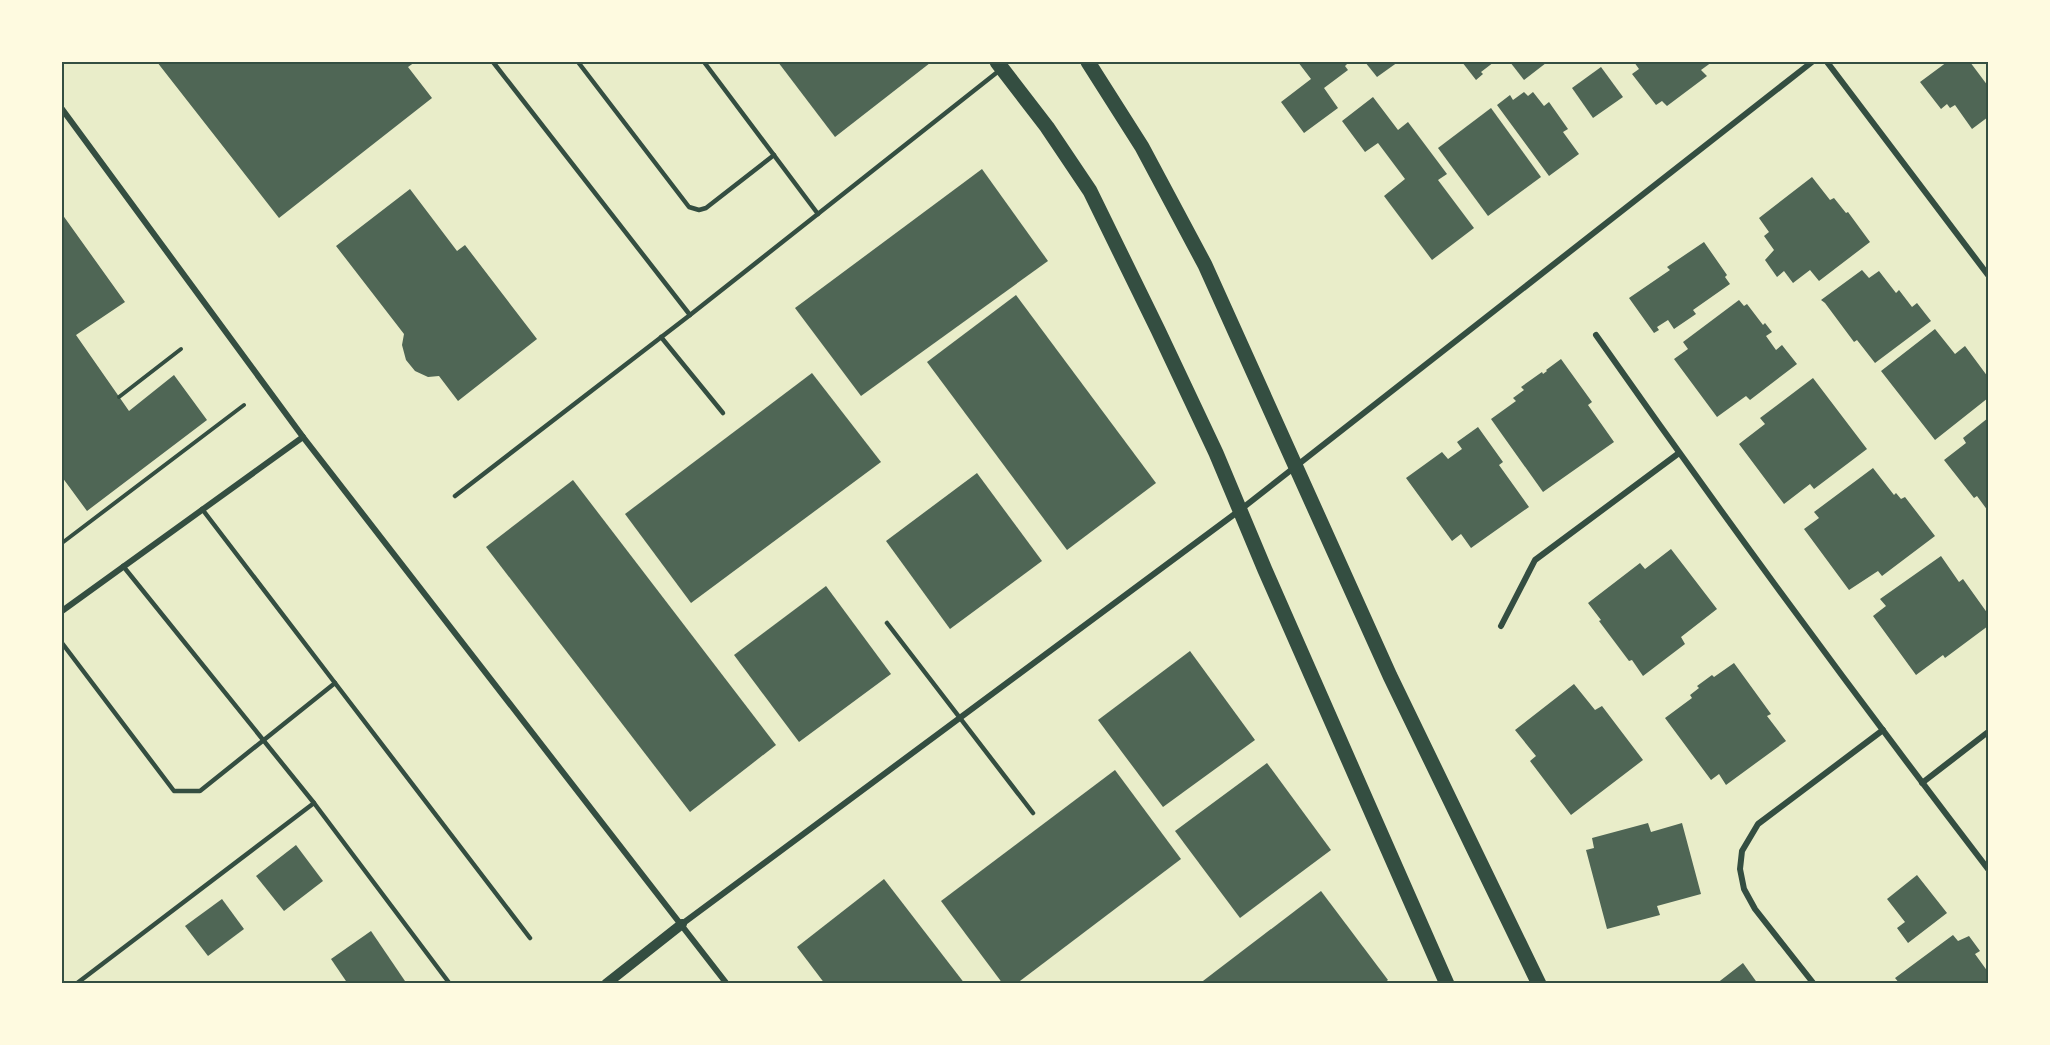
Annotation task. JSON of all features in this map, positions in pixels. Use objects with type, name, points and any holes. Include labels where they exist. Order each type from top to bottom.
[{"type":"main road","points":[[1088,62],[1142,147],[1205,265],[1390,676],[1539,984]]},
{"type":"main road","points":[[999,65],[1047,127],[1090,191],[1216,453],[1447,984]]},
{"type":"street","points":[[606,984],[682,924],[1240,510],[1812,62]]},
{"type":"street","points":[[1827,62],[1989,275]]},
{"type":"street","points":[[62,109],[303,436],[727,984]]},
{"type":"street","points":[[1596,335],[1679,453],[1922,783],[1989,869]]},
{"type":"street","points":[[62,611],[303,436]]},
{"type":"street","points":[[1501,626],[1535,560],[1679,453]]},
{"type":"street","points":[[1814,984],[1755,909],[1744,889],[1740,868],[1742,851],[1758,824],[1883,730]]},
{"type":"street","points":[[1922,783],[1989,732]]},
{"type":"lane","points":[[493,62],[690,315]]},
{"type":"lane","points":[[578,62],[689,207],[699,210],[706,208],[774,155]]},
{"type":"lane","points":[[704,62],[818,214]]},
{"type":"lane","points":[[455,496],[818,214],[999,65]]},
{"type":"lane","points":[[661,337],[723,413]]},
{"type":"lane","points":[[202,509],[530,938]]},
{"type":"lane","points":[[123,566],[314,803],[450,984]]},
{"type":"lane","points":[[887,623],[1033,813]]},
{"type":"lane","points":[[62,644],[174,791],[200,791],[335,683]]},
{"type":"lane","points":[[76,984],[314,803]]},
{"type":"path","points":[[119,397],[181,349]]},
{"type":"path","points":[[62,543],[244,405]]},
{"type":"building","points":[[157,62],[415,62],[408,67],[432,98],[279,218]]},
{"type":"building","points":[[778,62],[929,62],[930,63],[835,137]]},
{"type":"building","points":[[1298,62],[1348,63],[1345,66],[1348,70],[1324,88],[1338,108],[1304,133],[1281,102],[1311,79]]},
{"type":"building","points":[[1365,62],[1398,62],[1377,77]]},
{"type":"building","points":[[1462,62],[1494,62],[1481,72],[1483,74],[1476,80]]},
{"type":"building","points":[[1510,62],[1544,62],[1546,63],[1524,80]]},
{"type":"building","points":[[1634,62],[1712,62],[1701,70],[1707,76],[1667,106],[1662,101],[1656,105],[1632,74],[1639,69]]},
{"type":"building","points":[[1947,62],[1970,62],[1988,86],[1988,117],[1972,129],[1955,105],[1950,108],[1947,104],[1941,109],[1920,82]]},
{"type":"building","points":[[1601,67],[1623,97],[1593,118],[1572,88]]},
{"type":"building","points":[[1524,92],[1528,96],[1533,92],[1544,106],[1549,102],[1568,129],[1563,132],[1579,154],[1549,176],[1497,105],[1510,95],[1513,100]]},
{"type":"building","points":[[1373,97],[1398,130],[1408,122],[1447,174],[1438,180],[1474,228],[1432,260],[1384,196],[1405,179],[1378,143],[1365,152],[1342,121]]},
{"type":"building","points":[[1491,108],[1541,177],[1488,216],[1438,148]]},
{"type":"building","points":[[982,169],[1048,261],[861,396],[795,308]]},
{"type":"building","points":[[1812,177],[1830,200],[1834,198],[1846,213],[1848,212],[1870,242],[1819,281],[1810,270],[1793,283],[1784,271],[1777,277],[1765,260],[1774,250],[1764,236],[1769,232],[1759,218]]},
{"type":"building","points":[[410,189],[457,251],[465,245],[537,339],[458,401],[439,376],[428,377],[415,371],[406,360],[402,345],[404,334],[336,246]]},
{"type":"building","points":[[62,214],[125,302],[76,335],[129,411],[174,375],[207,420],[87,511],[62,477]]},
{"type":"building","points":[[1704,242],[1727,275],[1725,277],[1730,284],[1693,310],[1696,314],[1674,329],[1668,320],[1657,327],[1659,330],[1654,333],[1629,298],[1670,270],[1667,267]]},
{"type":"building","points":[[1862,270],[1869,278],[1879,271],[1896,293],[1899,290],[1912,307],[1917,303],[1931,321],[1875,363],[1857,340],[1854,342],[1821,300]]},
{"type":"building","points":[[1016,295],[1156,483],[1067,550],[927,362]]},
{"type":"building","points":[[1739,300],[1744,306],[1747,304],[1763,325],[1765,323],[1772,332],[1766,336],[1776,350],[1782,345],[1797,364],[1750,400],[1746,396],[1717,417],[1674,359],[1688,349],[1683,342]]},
{"type":"building","points":[[1935,329],[1955,354],[1965,346],[1988,377],[1988,398],[1935,440],[1881,371]]},
{"type":"building","points":[[1561,359],[1592,402],[1588,405],[1614,442],[1543,492],[1491,419],[1516,401],[1513,398],[1524,390],[1521,387],[1542,372],[1543,374]]},
{"type":"building","points":[[812,373],[881,462],[691,603],[625,514]]},
{"type":"building","points":[[1813,378],[1867,449],[1814,489],[1810,484],[1784,504],[1739,444],[1765,424],[1760,418]]},
{"type":"building","points":[[1988,418],[1988,511],[1977,496],[1974,498],[1944,460],[1966,443],[1963,438]]},
{"type":"building","points":[[1478,427],[1503,462],[1499,465],[1529,507],[1471,548],[1461,534],[1452,541],[1406,478],[1442,452],[1448,459],[1462,449],[1457,442]]},
{"type":"building","points":[[1873,468],[1894,495],[1896,493],[1901,499],[1905,497],[1935,536],[1882,576],[1878,571],[1849,590],[1804,529],[1819,518],[1814,512]]},
{"type":"building","points":[[977,473],[1042,561],[950,629],[886,541]]},
{"type":"building","points":[[573,480],[776,745],[690,812],[486,547]]},
{"type":"building","points":[[1671,549],[1717,609],[1681,637],[1685,644],[1643,676],[1632,660],[1629,661],[1588,603],[1640,563],[1645,569]]},
{"type":"building","points":[[1941,556],[1959,582],[1963,579],[1988,614],[1988,626],[1945,658],[1943,655],[1916,675],[1873,616],[1886,606],[1880,599]]},
{"type":"building","points":[[826,586],[891,674],[799,742],[734,655]]},
{"type":"building","points":[[1190,651],[1255,740],[1163,807],[1098,720]]},
{"type":"building","points":[[1734,663],[1771,714],[1767,716],[1786,741],[1726,785],[1719,774],[1711,780],[1665,718],[1692,698],[1690,695],[1699,688],[1697,686]]},
{"type":"building","points":[[1574,684],[1595,710],[1602,706],[1643,760],[1571,815],[1530,761],[1536,756],[1515,730]]},
{"type":"building","points":[[1267,763],[1331,850],[1240,918],[1175,831]]},
{"type":"building","points":[[1115,770],[1181,859],[1016,984],[1003,984],[941,901]]},
{"type":"building","points":[[1648,823],[1651,832],[1682,823],[1701,894],[1657,906],[1660,915],[1607,929],[1586,850],[1594,848],[1592,838]]},
{"type":"building","points":[[296,845],[323,881],[284,911],[256,876]]},
{"type":"building","points":[[1917,875],[1947,913],[1908,943],[1897,928],[1905,922],[1887,899]]},
{"type":"building","points":[[884,879],[965,984],[825,984],[797,947]]},
{"type":"building","points":[[1321,891],[1388,980],[1383,984],[1199,984]]},
{"type":"building","points":[[222,899],[244,929],[208,956],[185,926]]},
{"type":"building","points":[[371,931],[407,984],[348,984],[331,959]]},
{"type":"building","points":[[1953,935],[1958,941],[1969,936],[1980,951],[1975,954],[1988,972],[1988,984],[1900,984],[1895,978]]},
{"type":"building","points":[[1743,963],[1758,984],[1716,984]]}]
